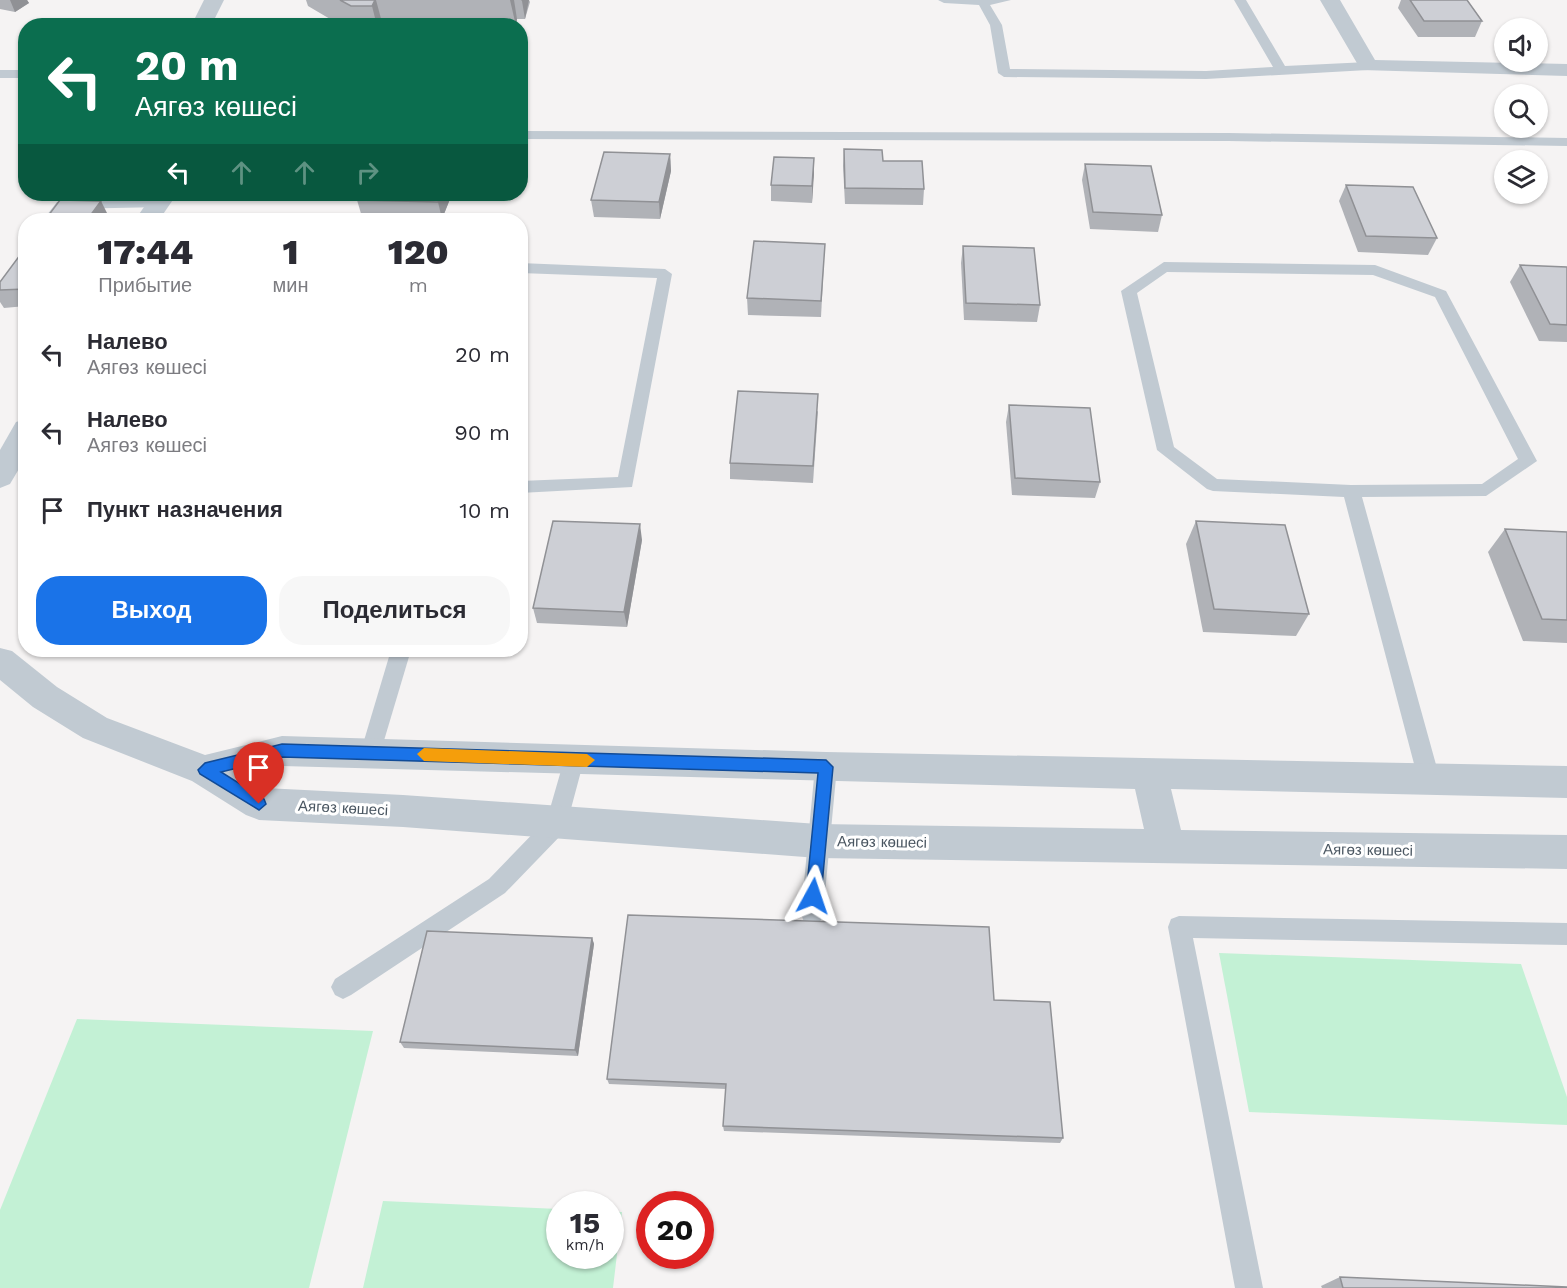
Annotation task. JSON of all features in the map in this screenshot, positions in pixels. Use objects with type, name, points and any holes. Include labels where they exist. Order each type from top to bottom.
[{"type":"street","points":[[205,18],[214,0]]},
{"type":"street","points":[[1330,0],[1368,66],[1567,70]]},
{"type":"street","points":[[0,477],[18,444]]},
{"type":"street","name":"Аягөз көшесі","points":[[0,661],[45,697],[95,728],[205,770],[259,804],[403,811],[556,824],[818,841],[1567,852]]},
{"type":"street","points":[[205,770],[282,751],[826,767],[1567,782]]},
{"type":"street","points":[[1150,774],[1166,847]]},
{"type":"lane","points":[[944,0],[982,2],[1005,0]]},
{"type":"lane","points":[[1240,0],[1260,38],[1281,70]]},
{"type":"lane","points":[[982,2],[996,26],[1004,73],[1206,75],[1368,66]]},
{"type":"lane","points":[[0,74],[18,74]]},
{"type":"lane","points":[[528,135],[1228,137],[1567,142]]},
{"type":"lane","points":[[56,213],[62,205],[157,206]]},
{"type":"lane","points":[[1164,267],[1375,270],[1441,294],[1528,461],[1486,490],[1351,491],[1213,485],[1166,450],[1129,291],[1164,267]]},
{"type":"lane","points":[[528,268],[665,274],[626,483],[528,487]]},
{"type":"lane","points":[[1351,491],[1429,779]]},
{"type":"lane","points":[[370,754],[399,657]]},
{"type":"lane","points":[[343,987],[497,886],[556,824],[574,760]]},
{"type":"lane","points":[[812,914],[826,767]]},
{"type":"lane","points":[[1249,1288],[1179,927],[1567,934]]},
{"type":"green space","points":[[1219,953],[1521,964],[1567,1097],[1567,1125],[1249,1112]]},
{"type":"green space","points":[[77,1019],[373,1031],[309,1288],[0,1288],[0,1210]]},
{"type":"green space","points":[[383,1201],[546,1208],[546,1269],[615,1269],[613,1288],[363,1288]]},
{"type":"building","points":[[340,0],[375,0],[372,6],[351,6]]},
{"type":"building","points":[[1410,0],[1467,0],[1482,21],[1424,21]]},
{"type":"building","points":[[844,149],[882,150],[883,161],[922,161],[924,189],[845,188]]},
{"type":"building","points":[[604,152],[670,154],[659,202],[591,200]]},
{"type":"building","points":[[774,157],[814,158],[812,186],[771,185]]},
{"type":"building","points":[[1085,164],[1151,166],[1162,215],[1093,212]]},
{"type":"building","points":[[1346,185],[1413,187],[1437,238],[1366,236]]},
{"type":"building","points":[[59,201],[101,201],[92,213],[50,213]]},
{"type":"building","points":[[754,241],[825,244],[821,301],[747,298]]},
{"type":"building","points":[[963,246],[1034,248],[1040,305],[966,303]]},
{"type":"building","points":[[18,258],[18,289],[0,290],[0,282]]},
{"type":"building","points":[[1520,265],[1567,267],[1567,325],[1550,324]]},
{"type":"building","points":[[738,391],[818,394],[813,466],[730,463]]},
{"type":"building","points":[[1009,405],[1090,408],[1100,482],[1015,478]]},
{"type":"building","points":[[553,521],[640,524],[624,612],[533,608]]},
{"type":"building","points":[[1196,521],[1285,525],[1309,614],[1214,609]]},
{"type":"building","points":[[1505,529],[1567,532],[1567,620],[1542,619]]},
{"type":"building","points":[[628,915],[989,927],[994,1000],[1050,1002],[1063,1138],[723,1126],[726,1084],[607,1079]]},
{"type":"building","points":[[427,931],[592,938],[575,1050],[400,1042]]},
{"type":"building","points":[[1340,1277],[1567,1287],[1567,1288],[1343,1288]]},
{"type":"slow traffic","points":[[424,754],[587,760]]},
{"type":"route","points":[[259,804],[205,770],[282,751],[826,767],[813,896]]}]
